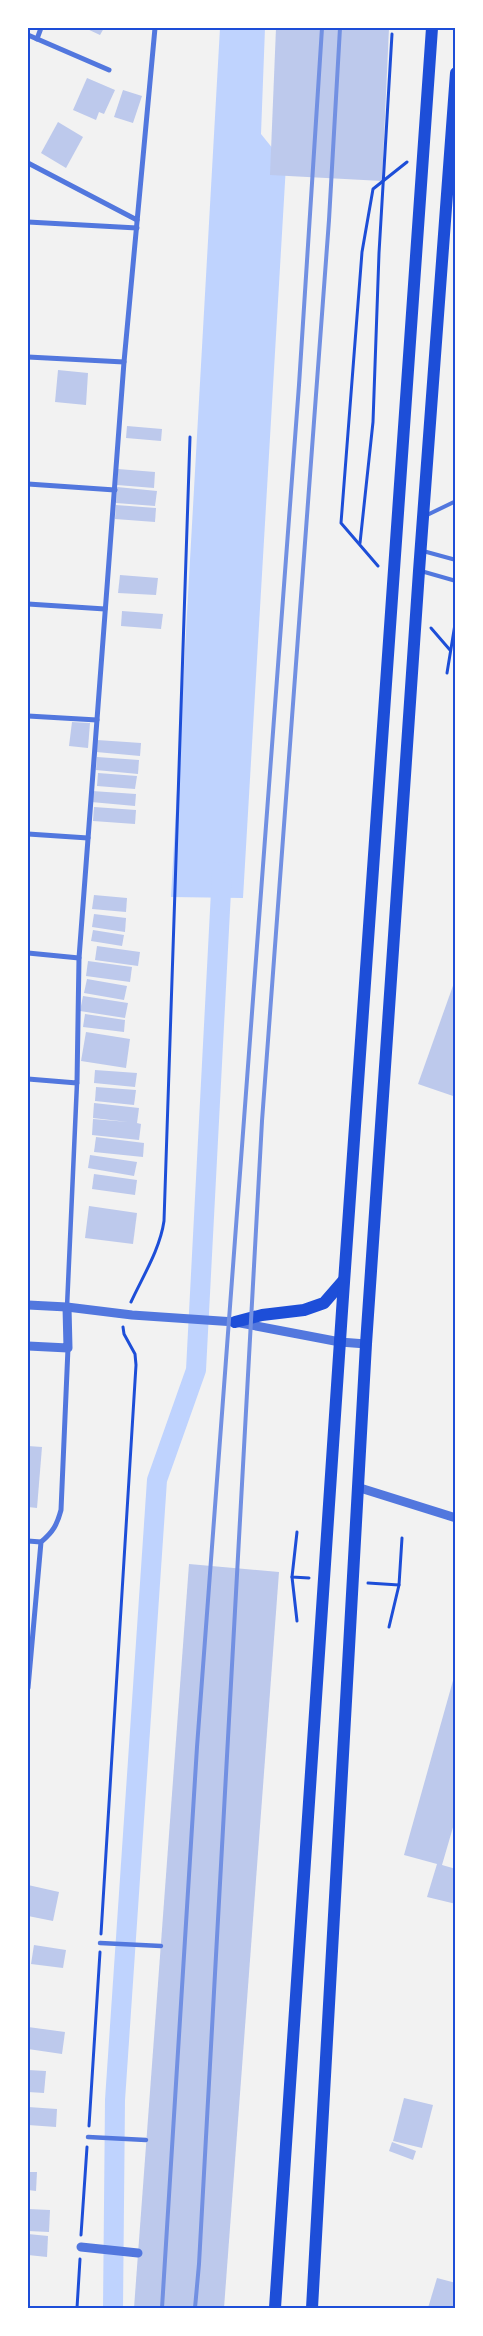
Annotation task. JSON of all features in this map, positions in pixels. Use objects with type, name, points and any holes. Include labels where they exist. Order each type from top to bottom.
[{"type":"main road","points":[[276,2308],[344,1280],[432,28]]},
{"type":"main road","points":[[312,2308],[366,1344],[419,570],[453,148],[456,73]]},
{"type":"main road","points":[[235,1322],[262,1315],[304,1310],[324,1303],[344,1280]]},
{"type":"main road","points":[[313,2290],[316,2308]]},
{"type":"street","points":[[36,39],[41,28]]},
{"type":"street","points":[[28,1541],[40,1542],[52,1533],[57,1525],[61,1510],[68,1348],[67,1307],[77,1083],[79,958],[124,362],[155,28]]},
{"type":"street","points":[[28,35],[109,70]]},
{"type":"street","points":[[28,163],[137,220]]},
{"type":"street","points":[[28,222],[137,228]]},
{"type":"street","points":[[28,357],[124,362]]},
{"type":"street","points":[[28,484],[114,490]]},
{"type":"street","points":[[28,604],[105,609]]},
{"type":"street","points":[[28,716],[97,720]]},
{"type":"street","points":[[28,834],[88,838]]},
{"type":"street","points":[[28,953],[79,958]]},
{"type":"street","points":[[28,1079],[77,1083]]},
{"type":"street","points":[[28,1305],[235,1322],[340,1342],[366,1344]]},
{"type":"street","points":[[28,1346],[68,1348]]},
{"type":"street","points":[[357,1488],[456,1518]]},
{"type":"street","points":[[28,1688],[40,1542]]},
{"type":"street","points":[[100,1943],[161,1946]]},
{"type":"street","points":[[88,2137],[146,2140]]},
{"type":"street","points":[[81,2248],[138,2253]]},
{"type":"lane","points":[[423,517],[456,501]]},
{"type":"lane","points":[[421,550],[456,560]]},
{"type":"lane","points":[[419,570],[456,580]]},
{"type":"path","points":[[360,544],[373,422],[379,253],[392,34]]},
{"type":"path","points":[[341,523],[362,252],[373,189],[423,150]]},
{"type":"path","points":[[77,2308],[136,1365],[135,1354],[123,1329],[156,1249],[164,1221],[190,437]]},
{"type":"path","points":[[447,672],[456,618]]},
{"type":"path","points":[[292,1577],[297,1621]]},
{"type":"path","points":[[389,1627],[399,1585]]},
{"type":"water","points":[[220,28],[265,28],[261,134],[286,165],[243,898],[171,897]]},
{"type":"building","points":[[85,28],[104,28],[100,35]]},
{"type":"building","points":[[276,28],[389,28],[382,181],[270,175]]},
{"type":"building","points":[[87,78],[115,90],[104,114],[99,112],[96,120],[73,110]]},
{"type":"building","points":[[123,90],[142,96],[133,123],[114,117]]},
{"type":"building","points":[[58,122],[83,137],[66,168],[41,153]]},
{"type":"building","points":[[58,370],[88,373],[86,405],[55,402]]},
{"type":"building","points":[[127,426],[162,429],[161,441],[126,438]]},
{"type":"building","points":[[118,469],[155,472],[154,488],[117,485]]},
{"type":"building","points":[[117,487],[157,491],[155,506],[116,503]]},
{"type":"building","points":[[116,505],[156,508],[155,522],[115,519]]},
{"type":"building","points":[[120,575],[158,578],[156,595],[118,593]]},
{"type":"building","points":[[122,611],[163,614],[161,629],[121,626]]},
{"type":"building","points":[[72,722],[90,723],[88,748],[69,746]]},
{"type":"building","points":[[97,740],[141,743],[140,756],[96,752]]},
{"type":"building","points":[[97,757],[139,760],[138,774],[96,770]]},
{"type":"building","points":[[98,773],[137,776],[135,789],[97,786]]},
{"type":"building","points":[[92,791],[136,794],[135,806],[91,802]]},
{"type":"building","points":[[94,807],[136,810],[135,824],[93,821]]},
{"type":"building","points":[[94,895],[127,898],[126,912],[92,909]]},
{"type":"building","points":[[94,914],[126,918],[125,932],[92,927]]},
{"type":"building","points":[[93,930],[124,935],[122,946],[91,941]]},
{"type":"building","points":[[97,946],[140,952],[138,966],[95,960]]},
{"type":"building","points":[[88,961],[132,967],[130,982],[86,976]]},
{"type":"building","points":[[87,979],[127,986],[124,1000],[84,993]]},
{"type":"building","points":[[456,981],[456,1097],[418,1084]]},
{"type":"building","points":[[83,996],[128,1003],[125,1018],[80,1011]]},
{"type":"building","points":[[85,1014],[125,1020],[124,1032],[83,1027]]},
{"type":"building","points":[[86,1032],[130,1039],[126,1068],[81,1061]]},
{"type":"building","points":[[95,1070],[137,1073],[135,1087],[94,1083]]},
{"type":"building","points":[[96,1087],[136,1090],[134,1105],[95,1101]]},
{"type":"building","points":[[94,1103],[139,1108],[137,1123],[141,1124],[139,1140],[92,1135],[93,1119],[128,1122],[93,1118]]},
{"type":"building","points":[[96,1137],[144,1143],[143,1157],[94,1152]]},
{"type":"building","points":[[90,1155],[137,1162],[134,1176],[88,1168]]},
{"type":"building","points":[[94,1174],[137,1180],[135,1195],[92,1189]]},
{"type":"building","points":[[89,1206],[137,1213],[133,1244],[85,1238]]},
{"type":"building","points":[[28,1446],[42,1447],[37,1508],[28,1507]]},
{"type":"building","points":[[189,1564],[279,1572],[224,2308],[134,2308]]},
{"type":"building","points":[[454,1677],[456,1678],[456,1817],[442,1865],[456,1869],[456,1904],[427,1897],[437,1864],[404,1855]]},
{"type":"building","points":[[28,1885],[59,1892],[53,1921],[28,1916]]},
{"type":"building","points":[[34,1945],[66,1950],[63,1968],[31,1964]]},
{"type":"building","points":[[28,2027],[65,2032],[62,2054],[28,2049]]},
{"type":"building","points":[[28,2070],[46,2071],[44,2093],[28,2092]]},
{"type":"building","points":[[404,2098],[433,2105],[422,2148],[393,2141]]},
{"type":"building","points":[[28,2107],[57,2109],[56,2127],[28,2125]]},
{"type":"building","points":[[392,2142],[416,2151],[413,2160],[389,2151]]},
{"type":"building","points":[[28,2172],[37,2172],[36,2191],[28,2190]]},
{"type":"building","points":[[28,2209],[50,2210],[49,2232],[28,2231]]},
{"type":"building","points":[[28,2234],[48,2236],[47,2257],[28,2255]]},
{"type":"building","points":[[437,2278],[456,2283],[456,2308],[428,2308]]},
{"type":"waterway","points":[[113,2308],[115,2100],[157,1480],[196,1370],[222,872]]},
{"type":"railway","points":[[162,2308],[197,1747],[299,385],[322,28]]},
{"type":"railway","points":[[195,2308],[199,2264],[262,1121],[329,220],[340,28]]}]
